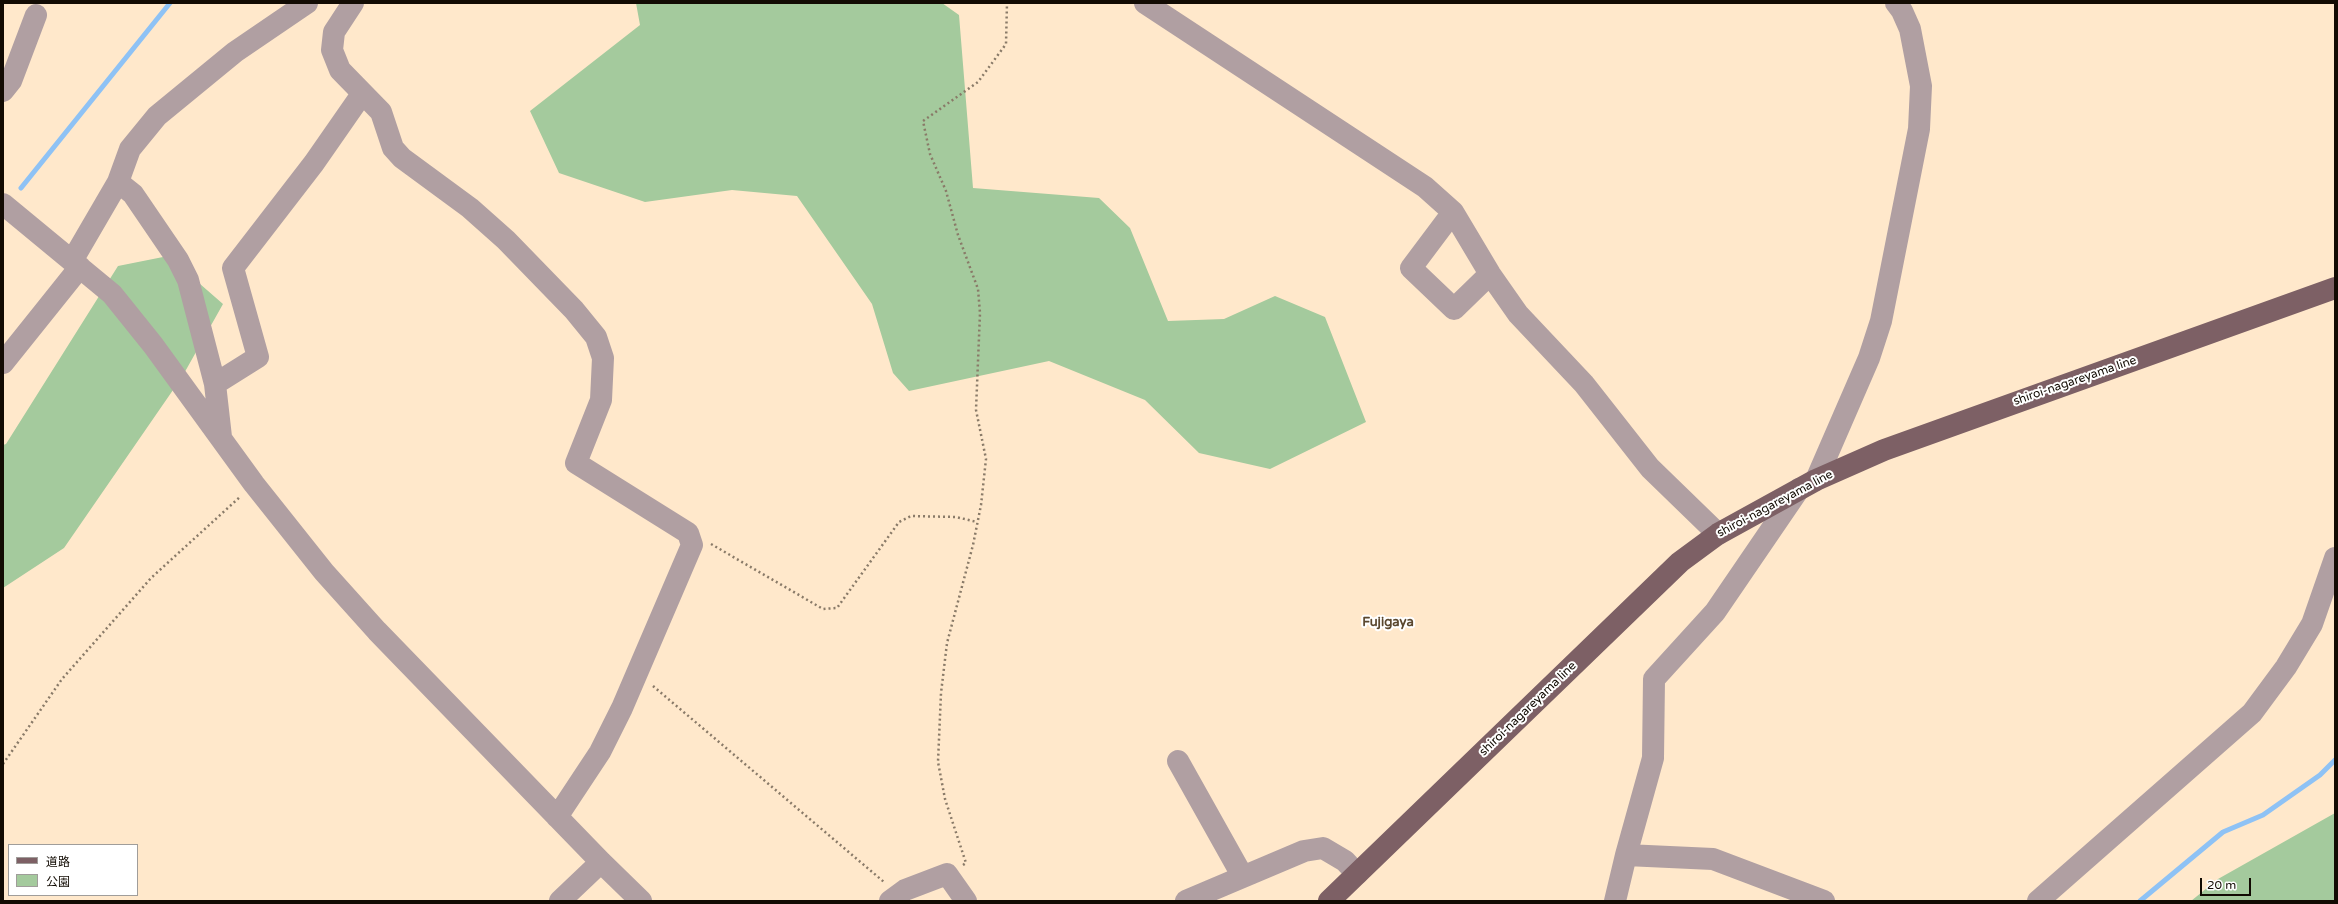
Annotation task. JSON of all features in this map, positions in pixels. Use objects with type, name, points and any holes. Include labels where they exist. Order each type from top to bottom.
[{"type":"main road","name":"shiroi-nagareyama line","points":[[1329,901],[1680,562],[1718,534],[1807,484],[1892,447],[2335,288]]},
{"type":"street","points":[[3,364],[76,264],[118,182],[130,149],[157,116],[235,52],[307,3]]},
{"type":"street","points":[[353,3],[334,32],[332,50],[340,70],[381,112],[393,148],[402,158],[470,208],[506,240],[574,310],[596,337],[603,358],[601,400],[576,463],[688,533],[692,545],[637,673],[600,752],[557,817]]},
{"type":"street","points":[[1145,3],[1425,187],[1453,212],[1490,274],[1518,314],[1584,384],[1650,468],[1718,534]]},
{"type":"street","points":[[1615,901],[1626,855],[1654,758],[1654,679],[1715,612],[1807,484],[1869,358],[1881,321],[1919,129],[1921,86],[1910,29],[1903,6]]},
{"type":"street","points":[[3,91],[11,81],[36,15]]},
{"type":"street","points":[[215,384],[258,357],[233,268],[314,163],[362,94]]},
{"type":"street","points":[[118,182],[133,194],[178,260],[188,280],[215,384],[221,438]]},
{"type":"street","points":[[3,204],[112,294],[153,345],[254,484],[324,572],[377,631],[600,862],[641,901]]},
{"type":"street","points":[[1453,212],[1412,268],[1454,309],[1490,274]]},
{"type":"street","points":[[2038,901],[2252,713],[2286,667],[2312,624],[2335,558]]},
{"type":"street","points":[[1178,761],[1243,877]]},
{"type":"street","points":[[1186,901],[1304,851],[1323,848],[1345,861],[1356,874]]},
{"type":"street","points":[[1626,855],[1713,859],[1824,901]]},
{"type":"street","points":[[560,901],[600,862]]},
{"type":"street","points":[[894,898],[905,890],[947,874],[966,901]]},
{"type":"path","points":[[947,874],[966,863],[945,799],[938,762],[941,693],[947,643],[977,522],[986,458],[976,410],[980,313],[978,289],[958,235],[946,191],[930,154],[923,121],[978,82],[1006,44],[1007,3]]},
{"type":"path","points":[[3,764],[62,679],[151,578],[254,484]]},
{"type":"path","points":[[690,539],[703,539],[824,609],[837,608],[899,522],[911,516],[956,517],[977,522]]},
{"type":"path","points":[[637,673],[894,898]]},
{"type":"green space","points":[[636,3],[942,3],[959,15],[973,188],[1099,198],[1130,228],[1168,321],[1224,319],[1275,296],[1325,317],[1366,422],[1270,469],[1199,453],[1145,400],[1049,361],[909,391],[893,373],[872,304],[797,196],[732,190],[645,202],[559,173],[530,111],[640,25]]},
{"type":"green space","points":[[168,256],[223,304],[182,377],[64,548],[3,588],[3,445],[6,444],[118,266]]},
{"type":"green space","points":[[2335,813],[2335,901],[2191,901],[2218,879]]},
{"type":"waterway","points":[[21,188],[170,3]]},
{"type":"waterway","points":[[2140,901],[2223,832],[2263,815],[2320,775],[2335,760]]},
{"type":"district","name":"Fujigaya","points":[[1388,623]]}]
